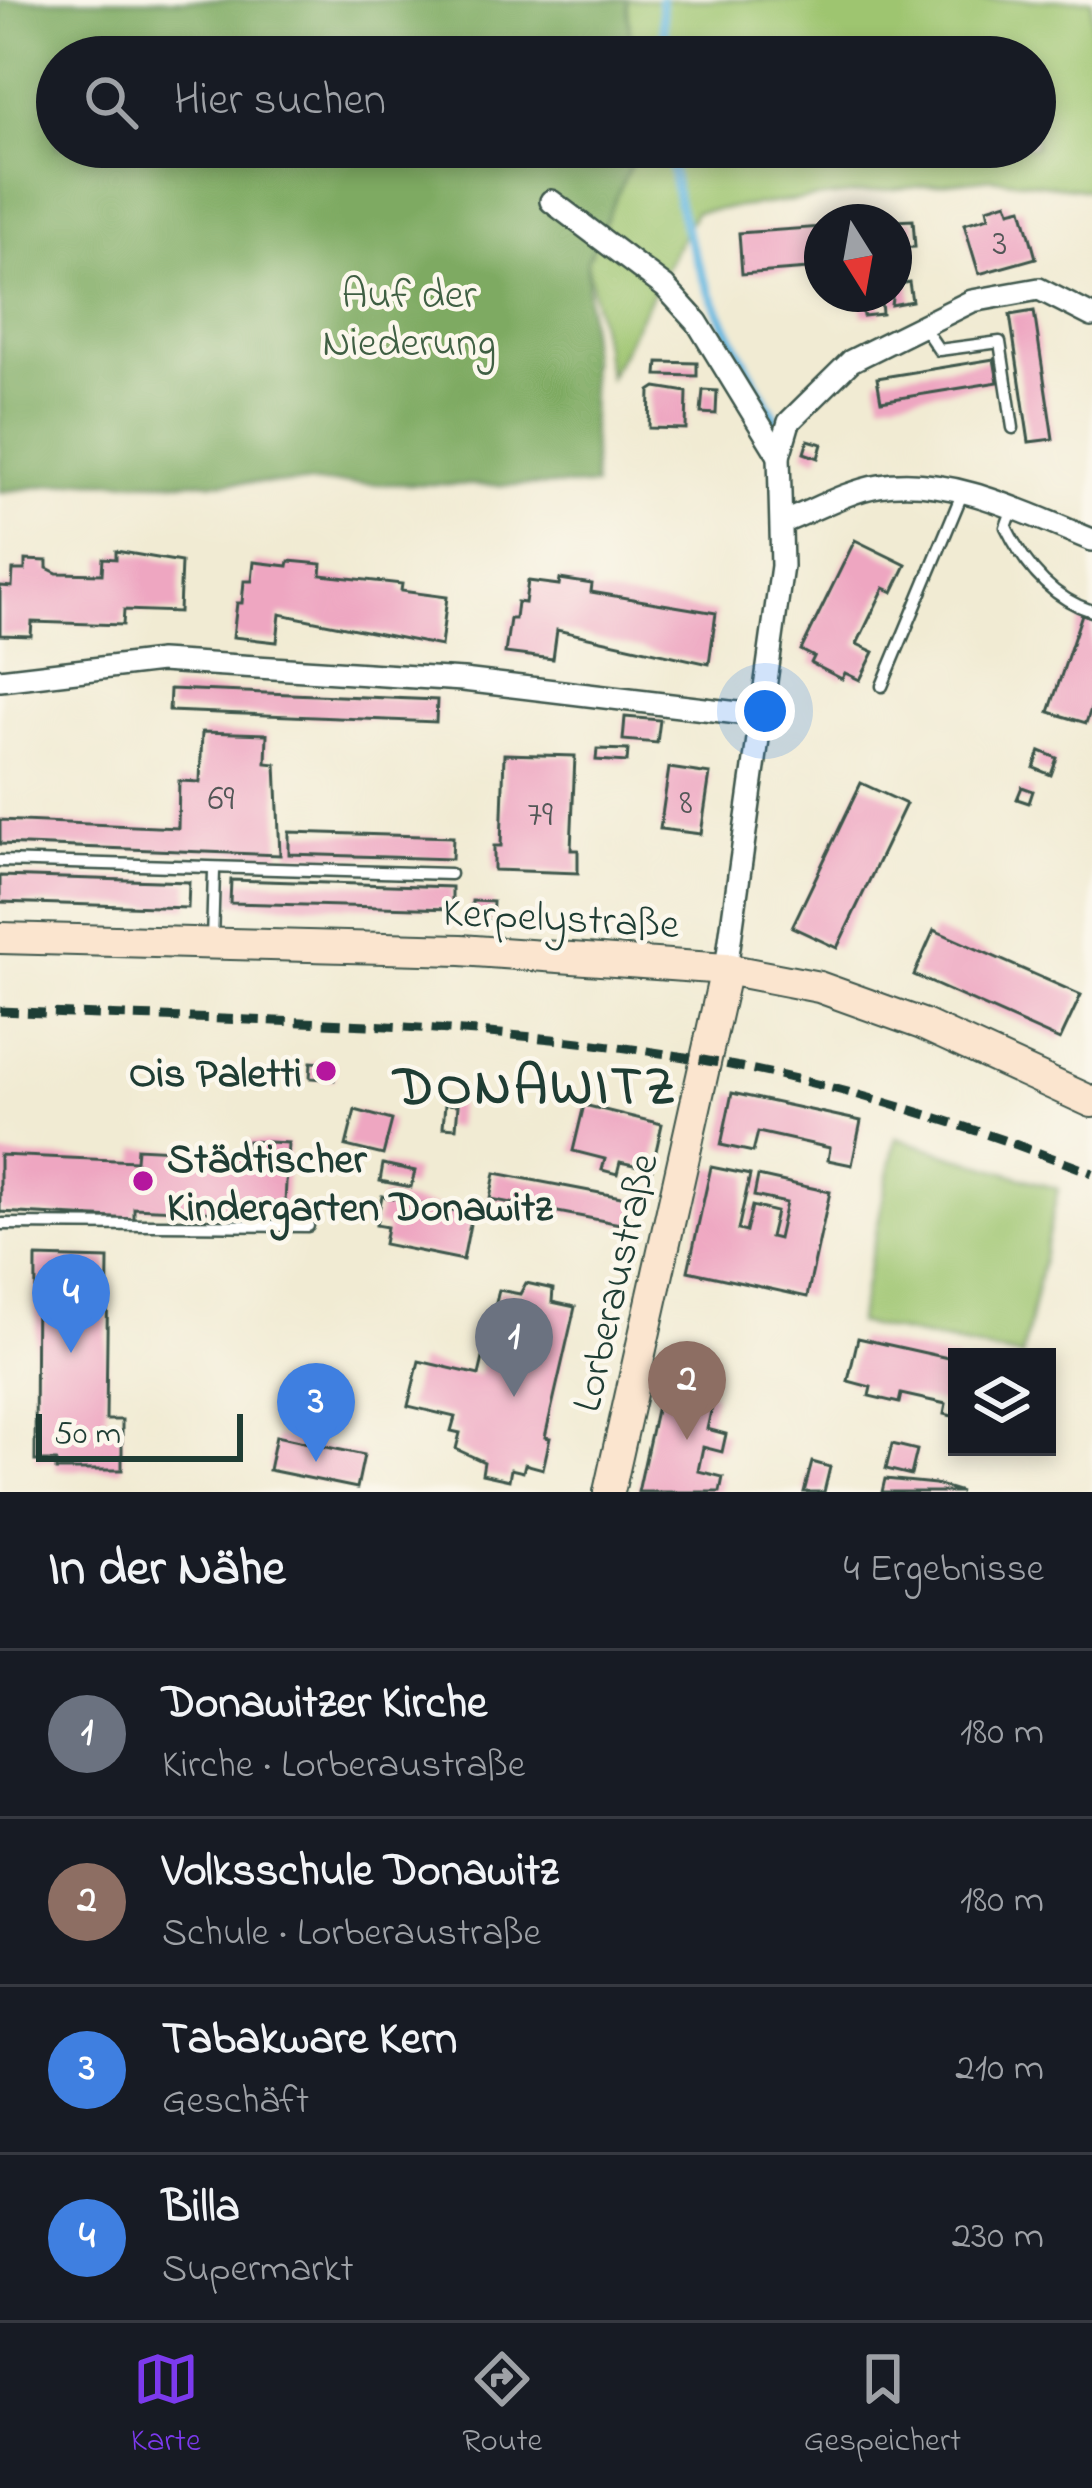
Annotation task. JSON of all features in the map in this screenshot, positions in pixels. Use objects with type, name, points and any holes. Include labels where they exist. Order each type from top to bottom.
[{"type":"main road","name":"Kerpelystraße","points":[[0,938],[461,950],[726,969],[819,988],[922,1024],[1092,1102]]},
{"type":"main road","name":"Lorberaustraße","points":[[609,1492],[726,969]]},
{"type":"street","points":[[551,201],[681,304],[722,356],[779,456]]},
{"type":"street","points":[[779,456],[789,422],[810,396],[851,362],[921,322],[1005,291],[1039,289],[1092,316]]},
{"type":"street","name":"Lorberaustraße","points":[[726,969],[763,716],[784,522],[779,456]]},
{"type":"street","points":[[784,522],[877,486],[931,484],[1013,508],[1092,540]]},
{"type":"street","points":[[0,680],[160,662],[464,680],[763,716]]},
{"type":"lane","points":[[921,322],[939,350],[1000,342],[1013,428]]},
{"type":"lane","points":[[882,686],[962,494]]},
{"type":"lane","points":[[1013,508],[1006,527],[1019,554],[1062,602],[1092,611]]},
{"type":"lane","points":[[0,861],[214,871],[450,874]]},
{"type":"lane","points":[[212,944],[214,871]]},
{"type":"lane","points":[[0,1224],[308,1226]]},
{"type":"green space","name":"Auf der Niederung","points":[[0,0],[627,0],[630,36],[36,36],[36,168],[629,168],[587,261],[594,486],[82,481],[0,492]]},
{"type":"green space","points":[[627,0],[1092,0],[1092,190],[991,178],[695,212],[609,377],[587,261],[629,168],[1056,168],[1056,36],[630,36]]},
{"type":"green space","points":[[896,1138],[1058,1189],[1024,1348],[978,1348],[857,1323]]},
{"type":"building","points":[[1007,202],[1010,211],[1022,208],[1036,258],[979,274],[964,224],[989,217],[987,208]]},
{"type":"building","points":[[804,228],[804,269],[742,274],[739,233]]},
{"type":"building","points":[[1034,311],[1053,439],[1029,442],[1010,315]]},
{"type":"building","points":[[994,359],[998,382],[881,401],[877,378]]},
{"type":"building","points":[[658,362],[697,363],[697,376],[657,375]]},
{"type":"building","points":[[656,387],[687,392],[686,429],[649,428],[650,391]]},
{"type":"building","points":[[703,390],[717,391],[716,414],[701,413]]},
{"type":"building","points":[[808,440],[822,444],[818,458],[804,453]]},
{"type":"building","points":[[855,540],[906,565],[893,592],[884,588],[857,644],[874,652],[860,680],[845,673],[842,679],[811,663],[814,657],[801,650]]},
{"type":"building","points":[[116,551],[181,562],[179,612],[124,610],[123,625],[32,622],[31,636],[0,635],[0,586],[12,587],[13,570],[25,570],[25,560],[47,561],[47,568],[57,573],[102,574],[103,558],[116,559]]},
{"type":"building","points":[[289,561],[322,564],[321,575],[402,584],[401,591],[447,597],[441,646],[280,614],[277,642],[233,637],[237,603],[242,603],[244,581],[252,581],[254,562],[288,566]]},
{"type":"building","points":[[560,579],[592,584],[591,592],[716,613],[709,664],[557,630],[553,659],[505,653],[510,619],[515,619],[517,602],[525,603],[528,581],[559,585]]},
{"type":"building","points":[[1082,614],[1092,617],[1092,706],[1086,723],[1049,712]]},
{"type":"building","points":[[170,689],[437,700],[436,722],[169,711]]},
{"type":"building","points":[[625,717],[660,720],[657,743],[623,740]]},
{"type":"building","points":[[202,732],[267,734],[266,763],[276,764],[280,855],[0,844],[0,820],[178,828],[179,781],[200,782]]},
{"type":"building","points":[[597,749],[628,750],[627,762],[596,760]]},
{"type":"building","points":[[1040,751],[1057,758],[1051,775],[1034,768]]},
{"type":"building","points":[[504,754],[575,756],[571,850],[578,850],[578,873],[494,870],[494,846],[501,846]]},
{"type":"building","points":[[669,768],[710,774],[701,834],[660,829]]},
{"type":"building","points":[[861,783],[906,804],[837,948],[792,927]]},
{"type":"building","points":[[1022,787],[1033,791],[1029,803],[1017,799]]},
{"type":"building","points":[[289,832],[453,837],[452,859],[289,854]]},
{"type":"building","points":[[0,876],[189,882],[188,908],[0,902]]},
{"type":"building","points":[[231,880],[452,887],[452,909],[230,903]]},
{"type":"building","points":[[472,901],[493,902],[492,921],[471,920]]},
{"type":"building","points":[[934,930],[1081,995],[1060,1040],[914,975]]},
{"type":"building","points":[[311,1062],[336,1064],[334,1080],[310,1078]]},
{"type":"building","points":[[732,1093],[861,1121],[852,1165],[828,1160],[830,1148],[758,1132],[753,1152],[721,1145]]},
{"type":"building","points":[[445,1104],[458,1105],[456,1128],[443,1127]]},
{"type":"building","points":[[584,1105],[662,1124],[652,1169],[620,1162],[617,1174],[602,1170],[605,1159],[573,1151]]},
{"type":"building","points":[[355,1110],[392,1120],[383,1155],[346,1146]]},
{"type":"building","name":"Städtischer Kindergarten Donawitz","points":[[248,1141],[288,1143],[285,1203],[245,1201],[244,1213],[134,1208],[134,1219],[0,1212],[0,1155],[136,1161],[137,1148],[247,1154]]},
{"type":"building","points":[[383,1164],[415,1171],[411,1187],[380,1181]]},
{"type":"building","points":[[711,1167],[750,1175],[738,1230],[746,1232],[752,1206],[776,1212],[770,1237],[778,1239],[786,1203],[754,1196],[758,1176],[830,1192],[807,1297],[688,1271]]},
{"type":"building","points":[[495,1173],[642,1201],[636,1227],[490,1199]]},
{"type":"building","points":[[382,1196],[472,1214],[463,1260],[384,1244],[387,1227],[376,1225]]},
{"type":"building","points":[[36,1257],[108,1259],[106,1420],[122,1420],[122,1470],[56,1470],[56,1461],[35,1461]]},
{"type":"building","points":[[526,1283],[553,1289],[552,1302],[575,1307],[545,1437],[550,1438],[543,1469],[525,1464],[523,1472],[511,1469],[509,1480],[482,1474],[484,1462],[456,1449],[460,1433],[451,1431],[455,1417],[408,1406],[419,1361],[479,1375],[499,1290],[520,1294]]},
{"type":"building","points":[[858,1338],[948,1358],[948,1415],[944,1414],[946,1404],[901,1394],[899,1403],[869,1396],[871,1387],[848,1381]]},
{"type":"building","points":[[662,1383],[715,1394],[707,1429],[726,1434],[722,1452],[703,1447],[698,1471],[723,1477],[720,1492],[638,1492]]},
{"type":"building","points":[[276,1436],[364,1455],[357,1488],[269,1470]]},
{"type":"building","points":[[892,1444],[917,1450],[911,1475],[886,1469]]},
{"type":"building","points":[[812,1462],[830,1467],[824,1492],[804,1492]]},
{"type":"building","points":[[885,1479],[935,1484],[961,1492],[882,1492]]},
{"type":"waterway","points":[[661,0],[664,36]]},
{"type":"waterway","points":[[672,168],[682,218],[708,288],[777,421]]},
{"type":"railway","points":[[0,1011],[355,1024],[621,1047],[757,1070],[855,1094],[999,1138],[1092,1173]]},
{"type":"place","name":"Ois Paletti","points":[[326,1071]]},
{"type":"place","name":"Städtischer Kindergarten Donawitz","points":[[143,1181]]},
{"type":"place","name":"Billa","points":[[71,1353]]},
{"type":"place","name":"Donawitzer Kirche","points":[[514,1397]]},
{"type":"place","name":"Volksschule Donawitz","points":[[687,1440]]},
{"type":"place","name":"Tabakware Kern","points":[[316,1462]]},
{"type":"district","name":"DONAWITZ","points":[[536,1084]]}]
